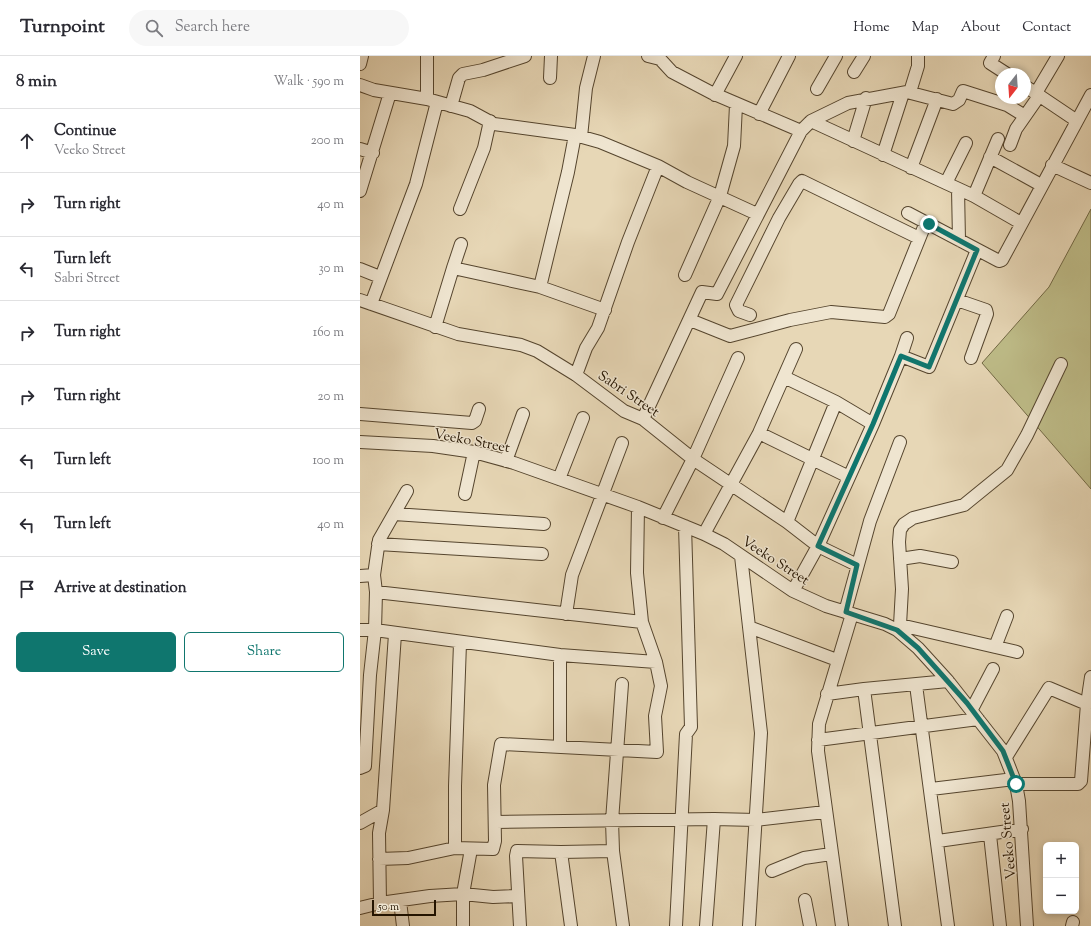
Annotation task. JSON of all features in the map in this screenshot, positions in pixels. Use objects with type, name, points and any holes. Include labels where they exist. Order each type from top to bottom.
[{"type":"street","points":[[360,64],[362,56]]},
{"type":"street","points":[[366,302],[380,277],[416,184],[432,101],[427,56]]},
{"type":"street","points":[[451,106],[459,78],[463,74],[483,70],[525,56]]},
{"type":"street","points":[[550,78],[551,56]]},
{"type":"street","points":[[540,287],[578,136],[586,88],[594,56]]},
{"type":"street","points":[[648,56],[660,59],[672,72],[715,95],[801,131]]},
{"type":"street","points":[[715,95],[736,56]]},
{"type":"street","points":[[759,114],[788,56]]},
{"type":"street","points":[[817,89],[836,56]]},
{"type":"street","points":[[854,72],[864,56]]},
{"type":"street","points":[[883,155],[906,93],[918,66],[918,56]]},
{"type":"street","points":[[994,56],[990,63],[998,68]]},
{"type":"street","points":[[1010,145],[1016,129],[1025,116],[1058,56]]},
{"type":"street","points":[[360,85],[470,111],[494,124],[578,136],[600,142],[658,166],[688,182],[720,196],[779,218]]},
{"type":"street","points":[[1031,90],[1076,121]]},
{"type":"street","points":[[643,419],[702,292],[717,294],[801,131],[807,123],[848,103],[866,98],[906,93],[937,99],[952,104],[959,100],[963,91],[1006,105],[1025,116]]},
{"type":"street","points":[[360,191],[373,153],[390,93]]},
{"type":"street","points":[[908,213],[999,261],[1002,260],[1076,121],[1087,111],[1091,95]]},
{"type":"street","points":[[853,141],[866,98]]},
{"type":"street","points":[[911,168],[937,99]]},
{"type":"street","points":[[685,275],[720,196],[734,146],[736,105]]},
{"type":"street","points":[[811,121],[974,196],[1021,223]]},
{"type":"street","points":[[460,209],[484,148],[490,122]]},
{"type":"street","points":[[974,196],[998,139]]},
{"type":"street","points":[[946,183],[966,143]]},
{"type":"street","points":[[360,149],[373,153]]},
{"type":"street","points":[[990,157],[1041,185]]},
{"type":"street","points":[[1052,165],[1091,183]]},
{"type":"street","points":[[576,375],[586,348],[598,328],[628,242],[658,166]]},
{"type":"street","points":[[750,315],[739,311],[736,305],[779,218],[802,181],[919,238]]},
{"type":"street","points":[[958,189],[959,240]]},
{"type":"street","points":[[690,320],[730,336],[790,320],[831,312],[885,317],[889,314],[926,222]]},
{"type":"street","points":[[435,327],[461,244]]},
{"type":"street","points":[[901,356],[929,367],[977,250]]},
{"type":"street","points":[[454,268],[540,287],[605,310]]},
{"type":"street","points":[[360,269],[380,277]]},
{"type":"street","points":[[957,300],[986,310],[987,314],[971,358]]},
{"type":"street","name":"Sabri Street","points":[[366,302],[458,334],[521,345],[537,351],[576,375],[624,410],[643,419],[693,459],[787,522],[818,546],[857,565]]},
{"type":"street","points":[[792,591],[818,546],[873,424],[907,338]]},
{"type":"street","points":[[704,534],[732,486],[759,433],[796,349]]},
{"type":"street","points":[[663,518],[693,459],[738,358]]},
{"type":"street","points":[[1017,652],[899,627],[902,589],[900,530],[909,520],[964,505],[1007,470],[1027,436],[1061,364]]},
{"type":"street","points":[[784,377],[836,402],[873,424]]},
{"type":"street","points":[[787,522],[811,459],[836,402]]},
{"type":"street","points":[[360,414],[472,423],[475,422],[479,408]]},
{"type":"street","points":[[506,461],[523,414]]},
{"type":"street","points":[[559,479],[583,418]]},
{"type":"street","points":[[759,433],[849,477]]},
{"type":"street","name":"Veeko Street","points":[[360,442],[433,446],[474,452],[559,479],[638,507],[704,534],[724,544],[792,591],[826,606],[899,627],[948,681],[975,714],[1006,757],[1015,781],[1022,829],[1027,926]]},
{"type":"street","points":[[842,926],[825,812],[818,740],[819,724],[849,613],[857,565],[870,521],[900,442]]},
{"type":"street","points":[[566,614],[572,575],[601,494],[622,443]]},
{"type":"street","points":[[465,494],[474,452]]},
{"type":"street","points":[[360,768],[365,766],[370,675],[375,630],[376,592],[374,575],[378,544],[383,530],[407,491]]},
{"type":"street","points":[[379,859],[408,858],[455,848],[493,849],[495,845],[496,822],[494,785],[501,744],[657,752],[655,716],[661,686],[656,662],[642,622],[638,573],[638,507]]},
{"type":"street","points":[[394,514],[544,524]]},
{"type":"street","points":[[676,926],[683,818],[686,734],[690,727],[684,526]]},
{"type":"street","points":[[378,544],[542,554]]},
{"type":"street","points":[[741,556],[761,733],[749,926]]},
{"type":"street","points":[[900,559],[920,556],[952,562]]},
{"type":"street","points":[[360,576],[374,575]]},
{"type":"street","points":[[376,592],[642,622]]},
{"type":"street","points":[[995,647],[1007,616]]},
{"type":"street","points":[[749,627],[837,660]]},
{"type":"street","points":[[360,630],[375,630],[460,643],[560,655],[656,662]]},
{"type":"street","points":[[380,903],[379,833],[383,810],[394,634]]},
{"type":"street","points":[[455,848],[455,778],[460,643]]},
{"type":"street","points":[[560,655],[560,746]]},
{"type":"street","points":[[818,740],[922,727],[975,714],[993,669]]},
{"type":"street","points":[[931,789],[1015,781],[1078,784],[1081,781],[1087,704],[1091,677]]},
{"type":"street","points":[[827,694],[948,681]]},
{"type":"street","points":[[622,684],[616,750],[612,822],[613,851],[623,926]]},
{"type":"street","points":[[916,685],[938,841],[948,926]]},
{"type":"street","points":[[1006,757],[1049,688],[1087,704]]},
{"type":"street","points":[[864,689],[895,926]]},
{"type":"street","points":[[360,823],[383,810]]},
{"type":"street","points":[[496,822],[612,822],[683,818],[756,820],[825,812]]},
{"type":"street","points":[[706,926],[714,818]]},
{"type":"street","points":[[938,841],[990,835],[1022,829]]},
{"type":"street","points":[[990,835],[1000,926]]},
{"type":"street","points":[[463,926],[463,894],[471,849]]},
{"type":"street","points":[[520,926],[517,896],[516,856],[518,852],[613,851]]},
{"type":"street","points":[[561,852],[571,926]]},
{"type":"street","points":[[772,871],[804,858],[831,854]]},
{"type":"street","points":[[360,908],[380,903],[430,896],[463,894],[493,898],[517,896]]},
{"type":"street","points":[[806,900],[810,926]]},
{"type":"street","points":[[400,901],[403,926]]},
{"type":"shaded area","points":[[1091,209],[1091,489],[982,363],[1049,287]]},
{"type":"route","points":[[929,224],[977,250],[929,367],[901,356],[873,424],[818,546],[857,565],[846,612],[885,624],[897,630],[918,648],[967,703],[1003,751],[1016,784]]}]
